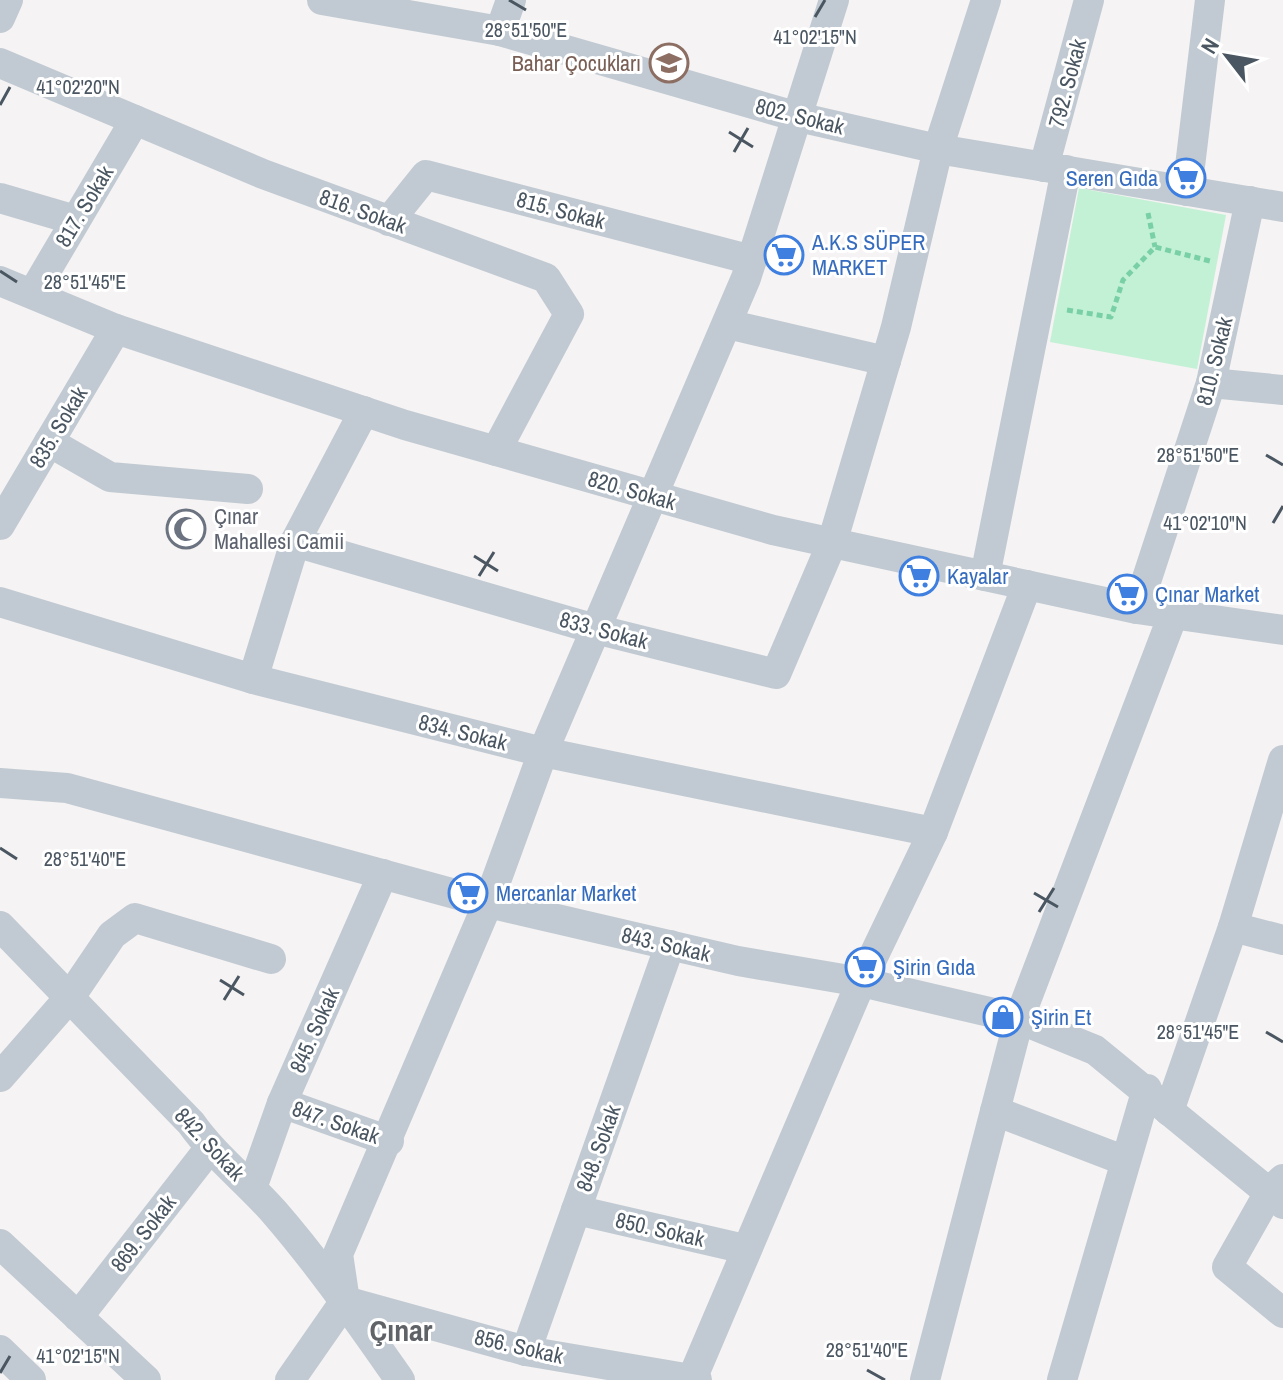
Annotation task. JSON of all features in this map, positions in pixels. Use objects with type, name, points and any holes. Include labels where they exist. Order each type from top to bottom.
[{"type":"street","points":[[0,18],[8,0]]},
{"type":"street","name":"802. Sokak","points":[[322,0],[500,31],[798,117],[938,149],[1283,207]]},
{"type":"street","points":[[500,31],[511,0]]},
{"type":"street","points":[[290,1380],[345,1301],[338,1254],[389,1141],[488,903],[543,752],[727,324],[752,260],[834,0]]},
{"type":"street","points":[[832,543],[886,361],[938,149],[986,0]]},
{"type":"street","name":"792. Sokak","points":[[985,576],[1033,338],[1055,169],[1089,0]]},
{"type":"street","points":[[1187,191],[1210,0]]},
{"type":"street","name":"816. Sokak","points":[[0,63],[263,174],[546,278],[569,314],[496,451]]},
{"type":"street","name":"817. Sokak","points":[[33,293],[135,120]]},
{"type":"street","name":"815. Sokak","points":[[389,221],[426,175],[752,260]]},
{"type":"street","points":[[0,198],[75,220]]},
{"type":"street","name":"810. Sokak","points":[[1137,609],[1211,383],[1250,201]]},
{"type":"street","name":"820. Sokak","points":[[0,281],[116,329],[364,411],[653,496],[832,543],[1137,609],[1283,630]]},
{"type":"street","points":[[727,324],[886,361]]},
{"type":"street","name":"835. Sokak","points":[[0,525],[116,329]]},
{"type":"street","points":[[1211,383],[1283,390]]},
{"type":"street","points":[[253,679],[295,542],[364,411]]},
{"type":"street","points":[[49,442],[110,477],[248,489]]},
{"type":"street","name":"833. Sokak","points":[[295,542],[595,629],[776,674],[832,543]]},
{"type":"street","points":[[694,1380],[745,1249],[861,982],[933,832],[1027,585]]},
{"type":"street","name":"834. Sokak","points":[[0,602],[253,679],[543,752],[933,832]]},
{"type":"street","points":[[925,1380],[1019,1019],[1173,615]]},
{"type":"street","points":[[1169,1111],[1233,927],[1283,760]]},
{"type":"street","name":"843. Sokak","points":[[0,783],[67,788],[488,903],[670,945],[861,982],[1019,1019],[1095,1050],[1147,1089],[1169,1111],[1279,1191]]},
{"type":"street","name":"845. Sokak","points":[[252,1188],[282,1103],[383,874]]},
{"type":"street","points":[[0,1077],[70,997],[112,935],[135,918],[271,959]]},
{"type":"street","name":"842. Sokak","points":[[0,926],[191,1123],[209,1149],[252,1188],[345,1301],[400,1380]]},
{"type":"street","points":[[1233,927],[1283,940]]},
{"type":"street","name":"848. Sokak","points":[[526,1351],[670,945]]},
{"type":"street","points":[[1062,1380],[1123,1160],[1147,1089]]},
{"type":"street","name":"847. Sokak","points":[[282,1103],[389,1141]]},
{"type":"street","points":[[995,1111],[1123,1160]]},
{"type":"street","name":"869. Sokak","points":[[78,1317],[209,1149]]},
{"type":"street","points":[[1279,1191],[1227,1267],[1283,1313]]},
{"type":"street","name":"850. Sokak","points":[[576,1210],[745,1249]]},
{"type":"street","points":[[2,1250],[146,1380]]},
{"type":"street","name":"856. Sokak","points":[[345,1301],[595,1371],[694,1380]]},
{"type":"street","points":[[0,1350],[31,1380]]},
{"type":"path","points":[[1033,338],[1065,310],[1111,317],[1123,280],[1155,247],[1236,268]]},
{"type":"green space","points":[[1079,188],[1226,215],[1197,369],[1050,342]]},
{"type":"place","name":"Bahar Çocukları","points":[[669,63]]},
{"type":"place","name":"Seren Gıda","points":[[1186,178]]},
{"type":"place","name":"A.K.S SÜPER MARKET","points":[[784,255]]},
{"type":"place","name":"Çınar Mahallesi Camii","points":[[186,529]]},
{"type":"place","name":"Kayalar","points":[[919,576]]},
{"type":"place","name":"Çınar Market","points":[[1127,594]]},
{"type":"place","name":"Mercanlar Market","points":[[468,893]]},
{"type":"place","name":"Şirin Gıda","points":[[865,967]]},
{"type":"place","name":"Şirin Et","points":[[1003,1017]]},
{"type":"district","name":"Çınar","points":[[401,1331]]}]
